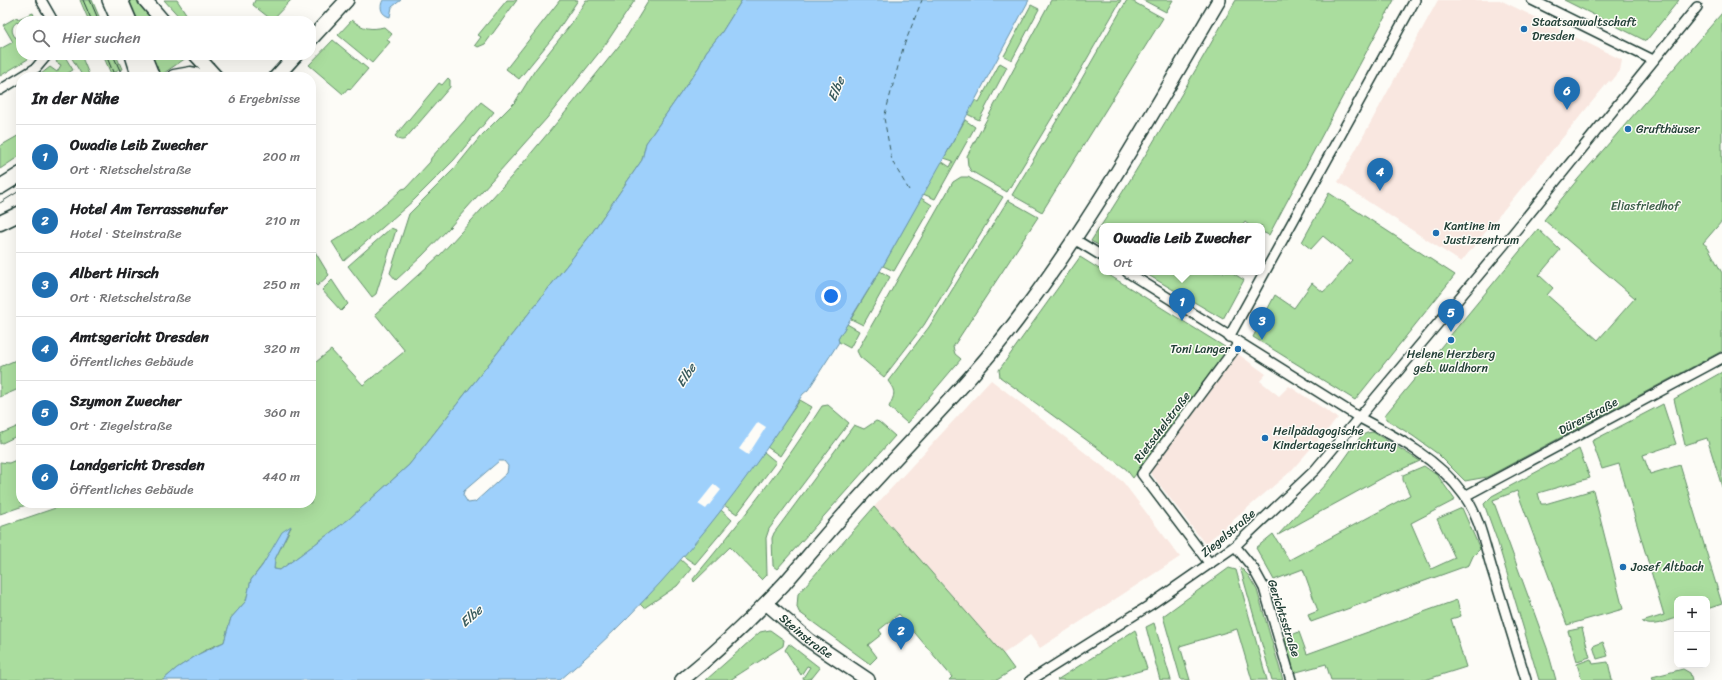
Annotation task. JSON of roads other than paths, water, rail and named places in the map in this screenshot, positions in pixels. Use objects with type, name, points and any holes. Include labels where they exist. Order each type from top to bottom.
[{"type":"main road","points":[[109,0],[116,16]]},
{"type":"main road","points":[[120,0],[128,16]]},
{"type":"main road","points":[[145,0],[159,16]]},
{"type":"main road","points":[[316,34],[347,0]]},
{"type":"main road","points":[[682,680],[720,648],[766,602],[850,507],[981,365],[1026,308],[1074,239],[1124,160],[1219,0]]},
{"type":"main road","points":[[134,60],[137,72]]},
{"type":"main road","points":[[146,60],[151,72]]},
{"type":"main road","points":[[201,60],[211,72]]},
{"type":"main road","points":[[278,72],[291,60]]},
{"type":"main road","points":[[0,188],[16,177]]},
{"type":"main road","points":[[0,223],[16,215]]},
{"type":"main road","name":"Steinstraße","points":[[766,602],[810,641],[868,680]]},
{"type":"street","points":[[41,0],[49,16]]},
{"type":"street","points":[[1265,273],[1415,0]]},
{"type":"street","points":[[1532,0],[1653,60]]},
{"type":"street","name":"Ziegelstraße","points":[[1031,680],[1132,617],[1235,546],[1315,470],[1360,418],[1528,215],[1697,7]]},
{"type":"street","points":[[29,72],[36,68],[43,60]]},
{"type":"street","points":[[0,90],[16,80]]},
{"type":"street","points":[[1074,239],[1099,254]]},
{"type":"street","points":[[1132,275],[1360,418],[1399,439],[1428,459],[1445,474],[1465,496],[1478,521],[1526,680]]},
{"type":"street","points":[[1230,337],[1264,275]]},
{"type":"street","name":"Rietschelstraße","points":[[1210,564],[1142,474],[1240,343]]},
{"type":"street","name":"Dürerstraße","points":[[1465,496],[1722,358]]},
{"type":"street","name":"Gerichtsstraße","points":[[1235,546],[1253,568],[1264,588],[1291,680]]},
{"type":"water","points":[[383,0],[401,0],[392,7],[390,17],[383,13],[381,5]]},
{"type":"water","name":"Elbe","points":[[742,0],[1029,0],[944,158],[883,266],[838,339],[839,342],[808,390],[803,394],[750,472],[722,510],[661,582],[595,649],[560,680],[163,680],[177,668],[199,654],[224,642],[231,618],[246,601],[251,580],[262,566],[282,532],[291,526],[275,559],[274,569],[280,570],[349,519],[409,465],[589,237],[642,160],[646,143],[699,67],[706,52],[722,32]],"holes":[[[499,461],[504,461],[508,466],[507,473],[475,502],[468,503],[463,495],[464,491]]]},
{"type":"tram line","points":[[83,0],[90,16]]},
{"type":"tram line","points":[[90,0],[97,16]]},
{"type":"tram line","points":[[108,60],[113,72]]},
{"type":"tram line","points":[[115,60],[121,72]]},
{"type":"tram line","points":[[0,203],[16,193]]},
{"type":"place","name":"Staatsanwaltschaft Dresden","points":[[1524,29]]},
{"type":"place","name":"Landgericht Dresden","points":[[1567,110]]},
{"type":"place","name":"Grufthäuser","points":[[1628,129]]},
{"type":"place","name":"Amtsgericht Dresden","points":[[1380,191]]},
{"type":"place","name":"Kantine im Justizzentrum","points":[[1436,233]]},
{"type":"place","name":"Owadie Leib Zwecher","points":[[1182,321]]},
{"type":"place","name":"Szymon Zwecher","points":[[1451,332]]},
{"type":"place","name":"Albert Hirsch","points":[[1262,340]]},
{"type":"place","name":"Helene Herzberg geb. Waldhorn","points":[[1451,340]]},
{"type":"place","name":"Toni Langer","points":[[1238,349]]},
{"type":"place","name":"Heilpädagogische Kindertageseinrichtung","points":[[1265,438]]},
{"type":"place","name":"Josef Altbach","points":[[1623,567]]},
{"type":"place","name":"Hotel Am Terrassenufer","points":[[901,650]]},
{"type":"park label","name":"Eliasfriedhof","points":[[1645,206]]}]
